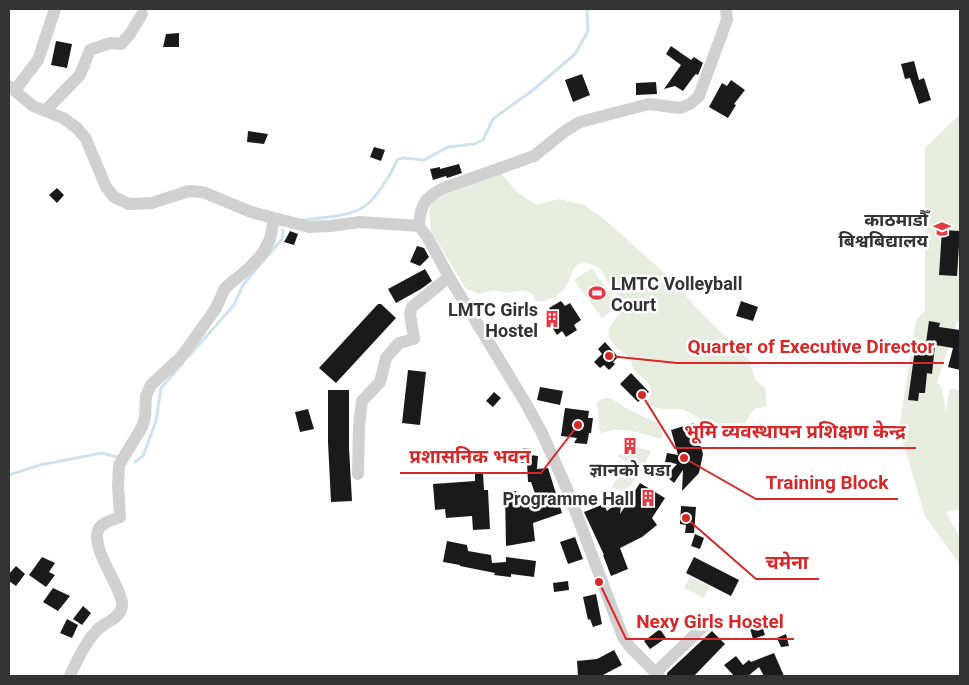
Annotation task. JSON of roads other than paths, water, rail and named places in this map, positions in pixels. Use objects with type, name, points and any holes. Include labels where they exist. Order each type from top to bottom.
[{"type":"street","points":[[56,9],[38,60],[12,88],[34,106],[63,118],[77,128],[86,139],[106,187],[114,197],[129,204],[152,203],[189,191],[203,192],[251,212],[297,225],[320,227],[360,222],[419,226]]},
{"type":"street","points":[[708,622],[657,674],[630,647],[623,637],[567,489],[546,440],[449,277],[428,238],[419,226],[419,215],[423,204],[430,195],[444,188],[534,156],[565,131],[580,122],[649,104],[680,108],[690,104],[699,96],[727,20],[726,9]]},
{"type":"street","points":[[45,111],[80,75],[90,50],[110,42],[122,44],[142,14]]},
{"type":"street","points":[[70,676],[78,657],[89,641],[99,629],[115,618],[121,610],[122,602],[97,542],[97,531],[101,526],[120,517],[119,465],[142,427],[145,417],[146,396],[151,385],[182,356],[203,328],[216,308],[225,288],[263,253],[270,239],[276,219]]},
{"type":"street","points":[[358,474],[359,426],[362,401],[380,382],[386,358],[399,344],[414,338],[410,314],[412,307],[449,277]]},
{"type":"waterway","points":[[302,220],[332,217],[360,209],[382,187],[398,159],[424,160],[448,147],[474,144],[483,140],[493,119],[533,90],[575,54],[588,31],[587,9]]},
{"type":"waterway","points":[[189,356],[234,305],[243,285],[282,239],[283,230]]},
{"type":"waterway","points":[[135,462],[143,456],[156,421],[161,388],[183,363]]},
{"type":"waterway","points":[[9,475],[40,465],[102,453],[117,457]]},
{"type":"place","name":"काठमाडौँ बिश्वबिद्यालय","points":[[942,229]]},
{"type":"place","name":"LMTC Volleyball Court","points":[[597,293]]},
{"type":"place","name":"LMTC Girls Hostel","points":[[552,319]]},
{"type":"place","name":"Quarter of Executive Director","points":[[609,356]]},
{"type":"place","name":"भूमि व्यवस्थापन प्रशिक्षण केन्द्र","points":[[642,395]]},
{"type":"place","name":"प्रशासनिक भवन","points":[[578,425]]},
{"type":"place","name":"ज्ञानको घडा","points":[[630,446]]},
{"type":"place","name":"Training Block","points":[[684,458]]},
{"type":"place","name":"Programme Hall","points":[[648,498]]},
{"type":"place","name":"चमेना","points":[[686,518]]},
{"type":"place","name":"Nexy Girls Hostel","points":[[599,582]]}]
